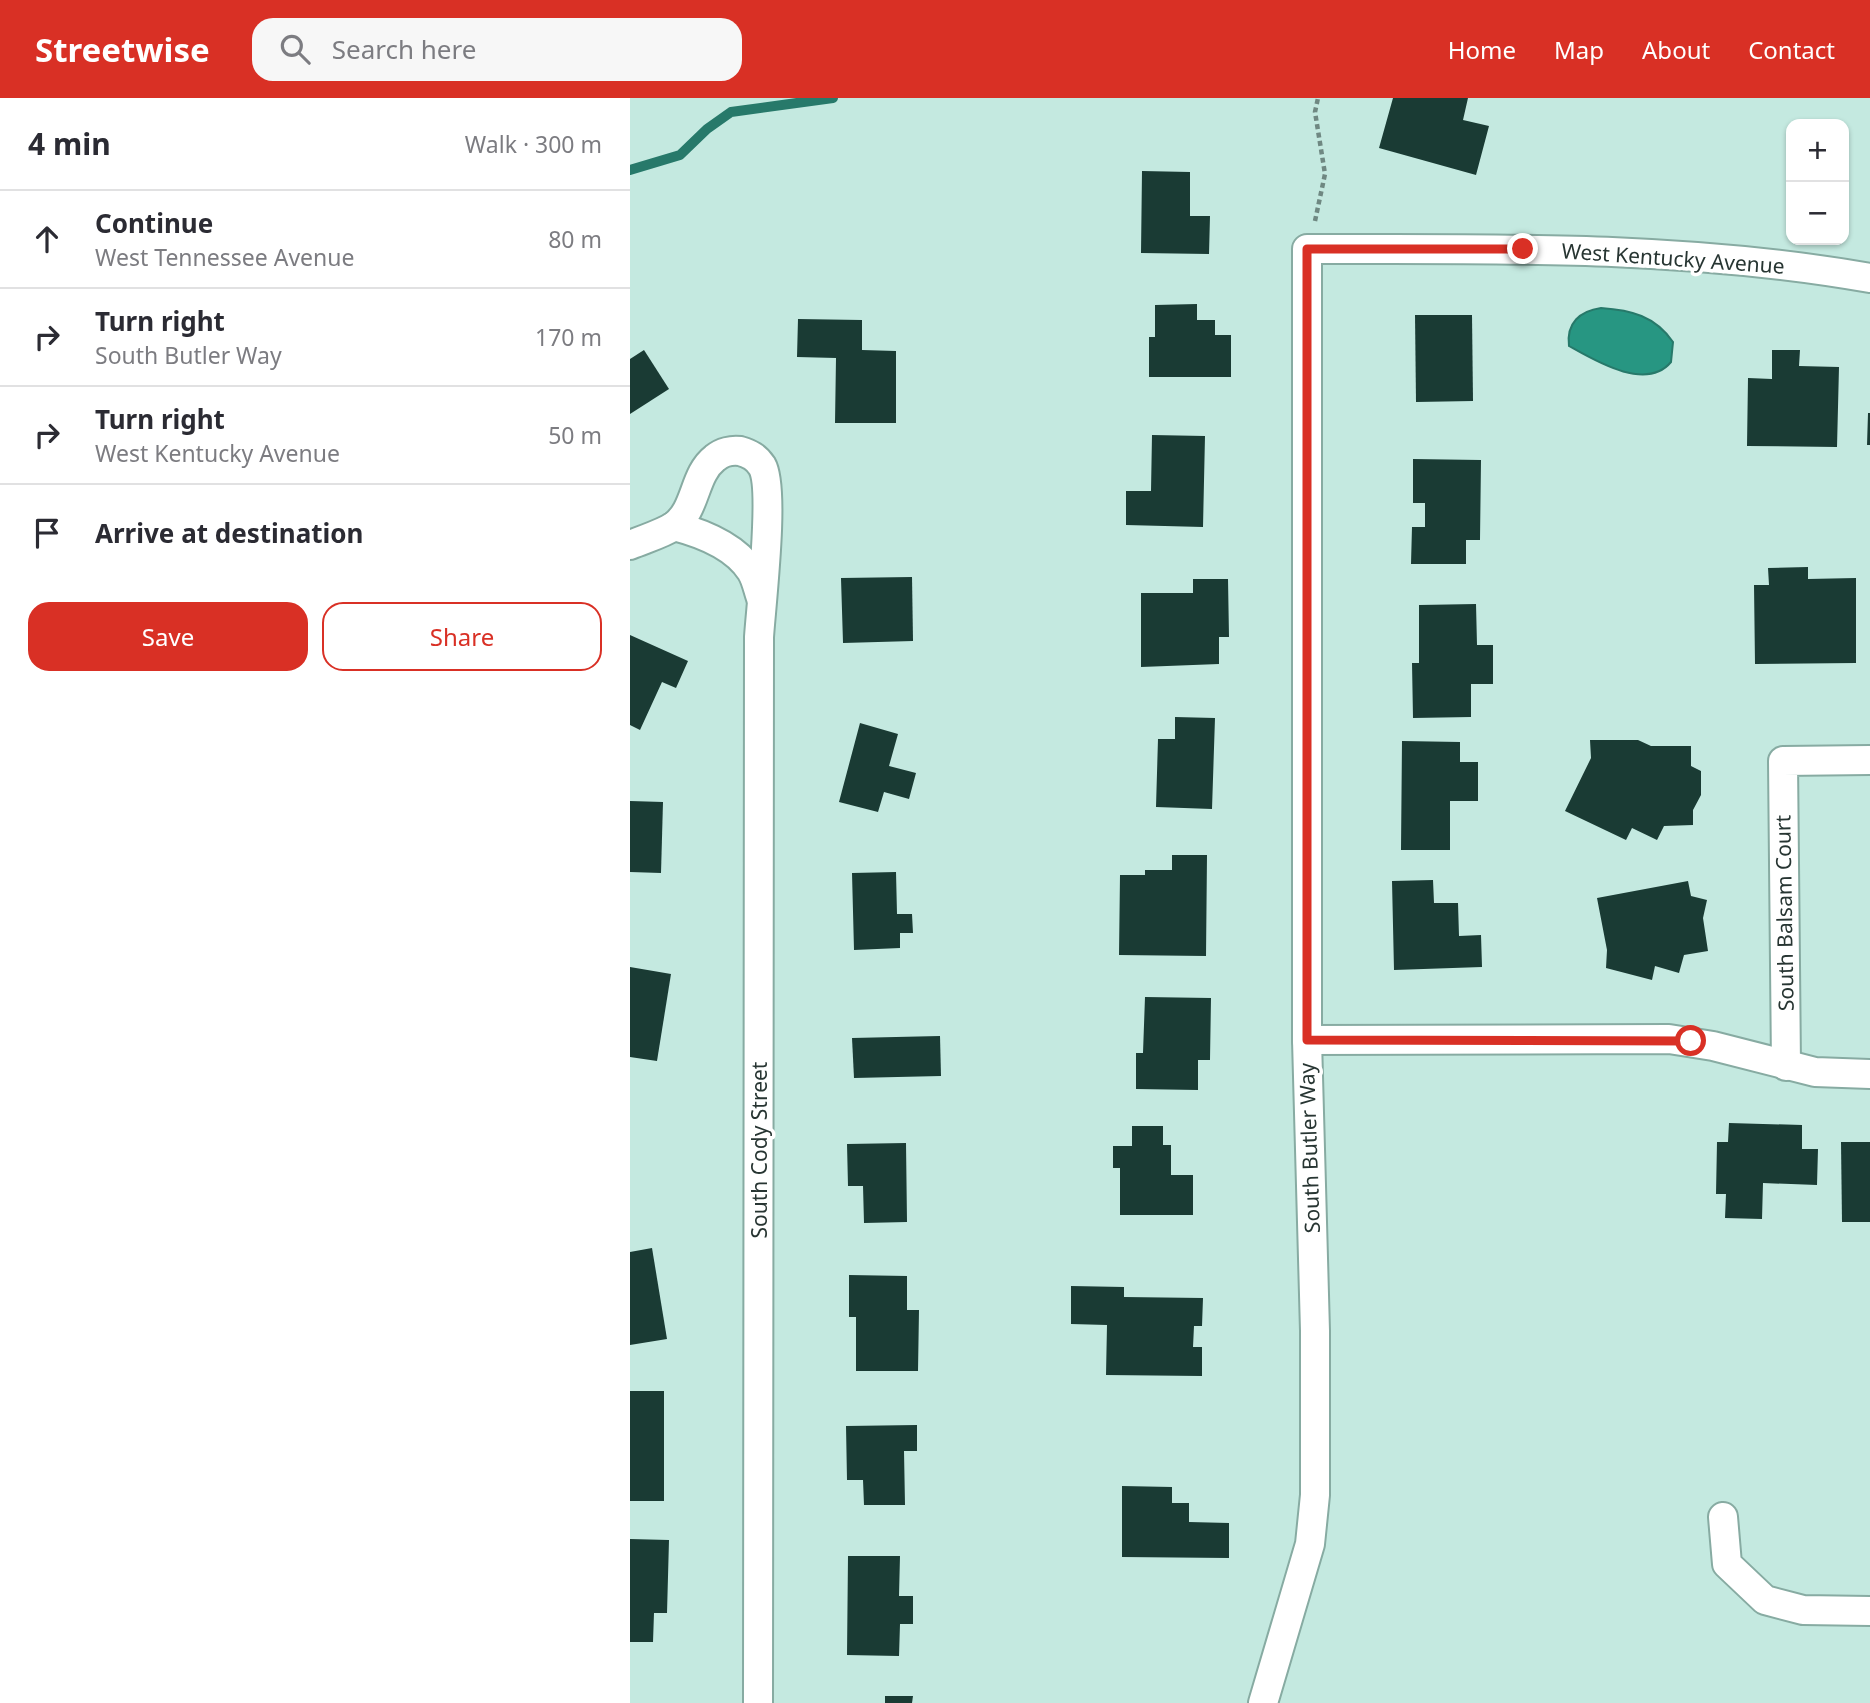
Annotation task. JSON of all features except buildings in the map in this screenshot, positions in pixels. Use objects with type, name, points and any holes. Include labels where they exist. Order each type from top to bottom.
[{"type":"street","name":"West Kentucky Avenue","points":[[1307,249],[1631,252],[1749,260],[1870,278]]},
{"type":"street","name":"South Butler Way","points":[[1263,1703],[1304,1566],[1314,1517],[1315,1331],[1307,1040],[1307,249]]},
{"type":"street","name":"South Cody Street","points":[[758,1703],[759,664],[761,598],[766,563],[766,485],[763,467],[752,454],[734,450],[718,456],[704,468],[688,510],[674,526],[695,531],[737,556],[752,572],[761,598]]},
{"type":"street","points":[[630,545],[674,526]]},
{"type":"street","name":"South Balsam Court","points":[[1786,1066],[1783,761],[1870,760]]},
{"type":"street","points":[[1307,1040],[1669,1039],[1713,1046],[1815,1072],[1870,1074]]},
{"type":"street","points":[[1723,1517],[1727,1564],[1765,1600],[1802,1610],[1870,1611]]},
{"type":"path","points":[[1307,249],[1325,174],[1315,112],[1318,98]]},
{"type":"shaded area","points":[[1601,308],[1642,316],[1658,326],[1673,342],[1671,362],[1648,374],[1634,374],[1592,359],[1569,346],[1570,331],[1576,320],[1587,312]]},
{"type":"waterway","points":[[630,170],[680,155],[707,129],[731,112],[833,98]]},
{"type":"route","points":[[1523,249],[1307,249],[1307,1040],[1691,1041]]}]
